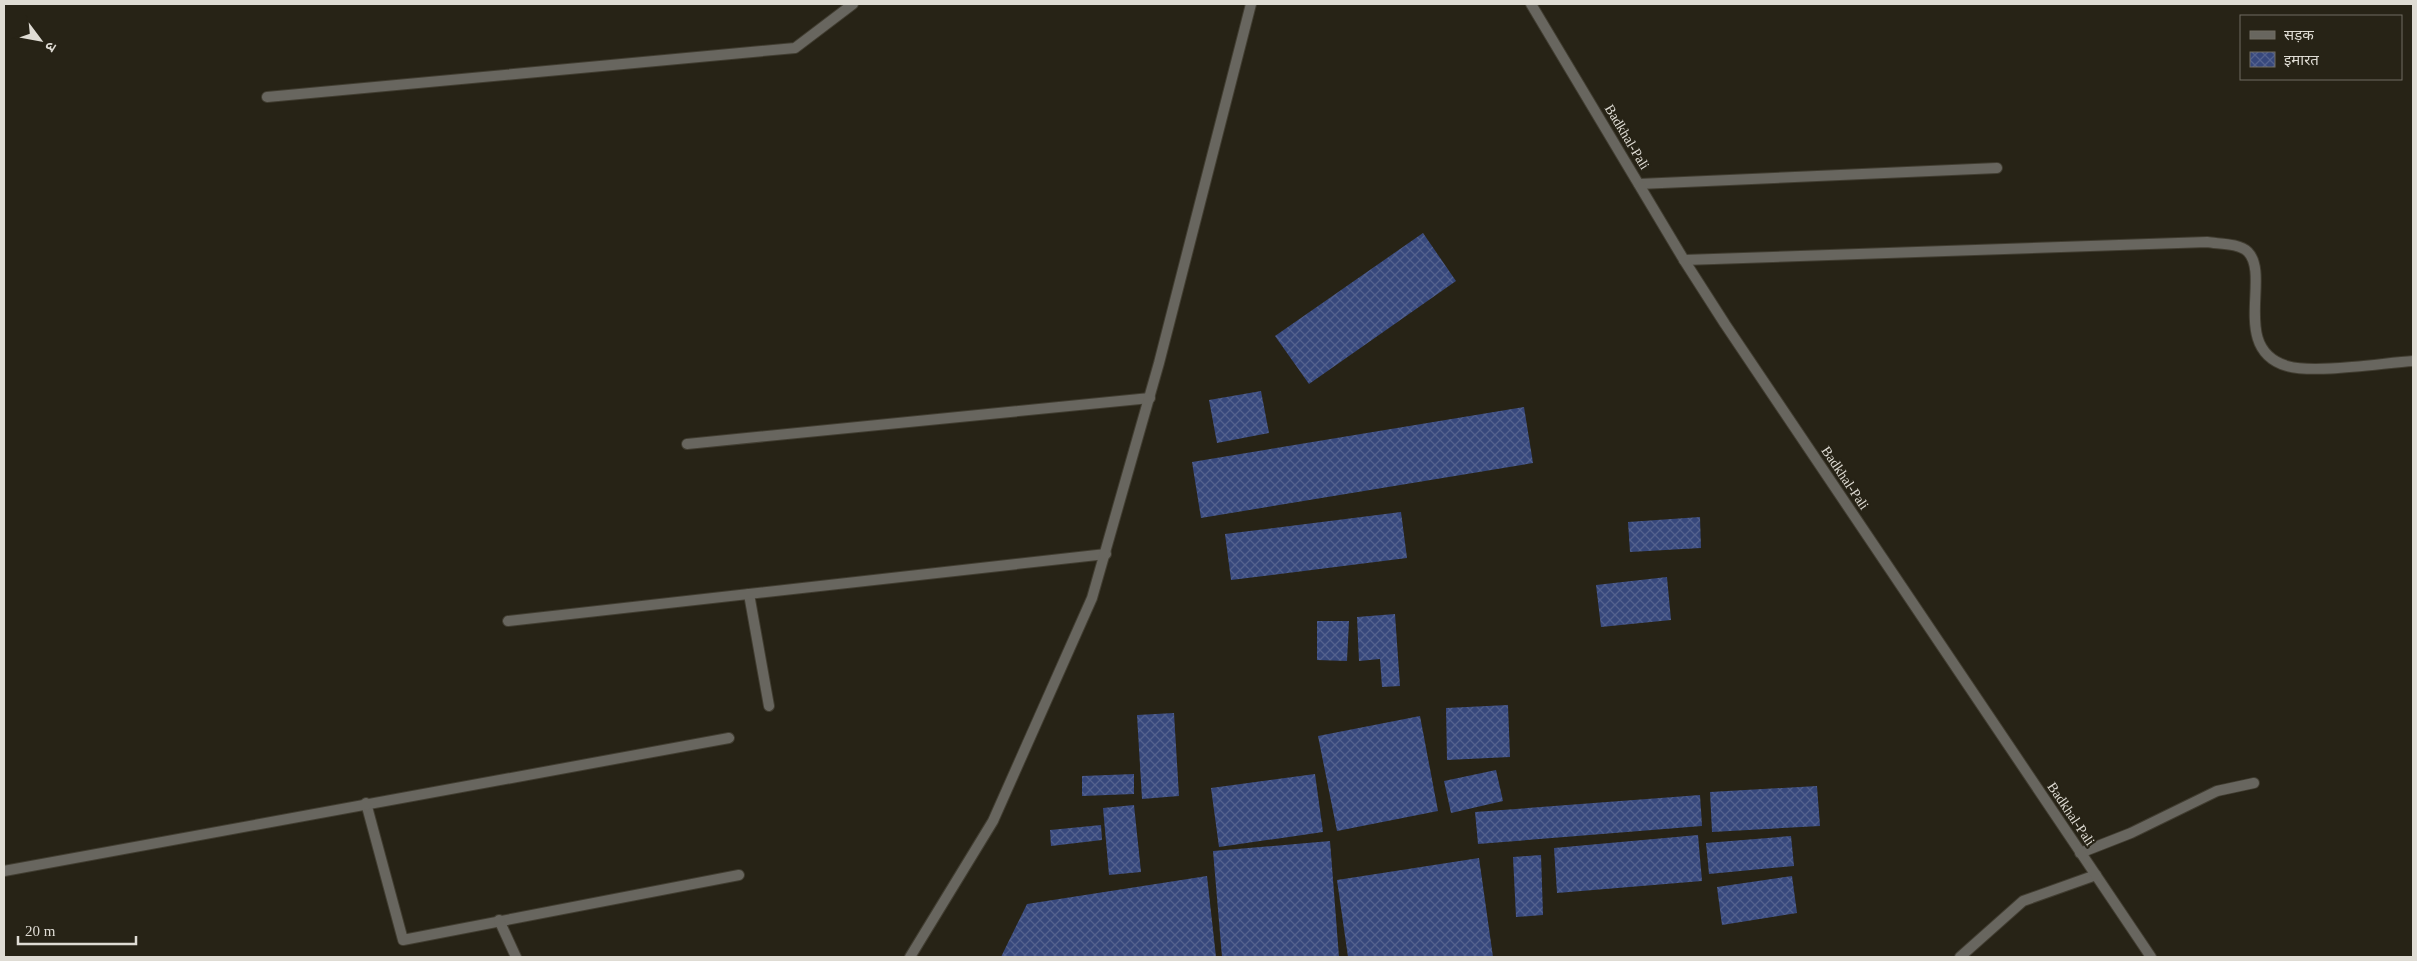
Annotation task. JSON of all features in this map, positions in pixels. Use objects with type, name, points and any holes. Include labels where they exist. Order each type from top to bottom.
[{"type":"street","points":[[267,97],[795,48],[854,4]]},
{"type":"street","points":[[910,957],[993,821],[1092,598],[1150,398],[1251,4]]},
{"type":"street","name":"Badkhal-Pali","points":[[1531,4],[1684,260],[2151,957]]},
{"type":"street","points":[[1639,184],[1997,168]]},
{"type":"street","points":[[1684,260],[2198,243],[2232,245],[2247,251],[2255,263],[2254,320],[2259,341],[2271,357],[2287,366],[2310,368],[2413,361]]},
{"type":"street","points":[[687,444],[1150,398]]},
{"type":"street","points":[[508,621],[1106,554]]},
{"type":"street","points":[[749,594],[769,706]]},
{"type":"street","points":[[4,871],[366,803],[729,738]]},
{"type":"street","points":[[2080,853],[2131,833],[2217,791],[2254,784]]},
{"type":"street","points":[[366,803],[403,940],[739,875]]},
{"type":"street","points":[[1960,957],[2023,901],[2096,875]]},
{"type":"street","points":[[499,920],[516,957]]},
{"type":"building","points":[[1423,233],[1456,281],[1309,384],[1275,336]]},
{"type":"building","points":[[1261,391],[1269,433],[1217,443],[1209,400]]},
{"type":"building","points":[[1524,407],[1533,463],[1201,518],[1192,462]]},
{"type":"building","points":[[1401,512],[1407,558],[1231,580],[1225,534]]},
{"type":"building","points":[[1700,517],[1701,548],[1630,552],[1628,522]]},
{"type":"building","points":[[1667,577],[1671,620],[1601,627],[1596,585]]},
{"type":"building","points":[[1395,614],[1400,686],[1382,687],[1380,659],[1359,661],[1357,617]]},
{"type":"building","points":[[1317,621],[1349,621],[1347,661],[1317,660]]},
{"type":"building","points":[[1508,705],[1510,757],[1447,760],[1446,708]]},
{"type":"building","points":[[1174,713],[1179,796],[1142,799],[1137,715]]},
{"type":"building","points":[[1420,716],[1438,811],[1337,831],[1318,736]]},
{"type":"building","points":[[1496,770],[1503,801],[1451,813],[1444,781]]},
{"type":"building","points":[[1134,774],[1134,794],[1082,796],[1082,776]]},
{"type":"building","points":[[1315,774],[1323,832],[1219,847],[1211,788]]},
{"type":"building","points":[[1817,786],[1820,826],[1712,832],[1710,792]]},
{"type":"building","points":[[1700,795],[1702,826],[1478,844],[1475,812]]},
{"type":"building","points":[[1134,805],[1141,872],[1109,875],[1103,808]]},
{"type":"building","points":[[1101,825],[1102,840],[1051,846],[1050,830]]},
{"type":"building","points":[[1698,835],[1702,881],[1557,893],[1554,848]]},
{"type":"building","points":[[1791,836],[1794,866],[1709,874],[1706,843]]},
{"type":"building","points":[[1330,841],[1339,957],[1222,957],[1213,851]]},
{"type":"building","points":[[1541,855],[1543,915],[1516,917],[1513,857]]},
{"type":"building","points":[[1479,858],[1493,957],[1348,957],[1337,880]]},
{"type":"building","points":[[1207,876],[1216,957],[1001,957],[1027,904]]},
{"type":"building","points":[[1792,876],[1797,913],[1722,925],[1717,887]]}]
